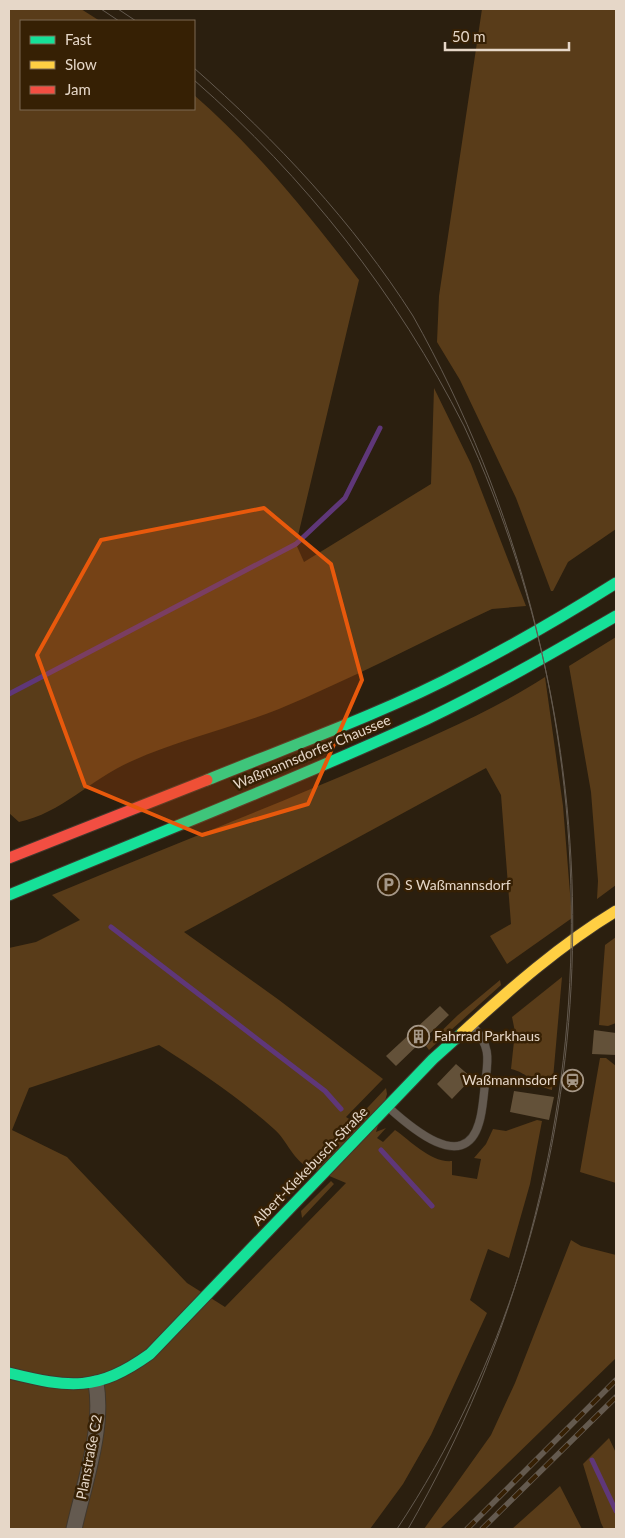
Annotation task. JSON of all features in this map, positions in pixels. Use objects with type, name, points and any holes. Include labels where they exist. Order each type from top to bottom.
[{"type":"main road","name":"Waßmannsdorfer Chaussee","points":[[9,858],[181,789],[313,739],[440,682],[560,618],[616,583]]},
{"type":"main road","name":"Waßmannsdorfer Chaussee","points":[[9,895],[382,739],[475,696],[616,616]]},
{"type":"main road","name":"Albert-Kiekebusch-Straße","points":[[9,1373],[67,1386],[96,1384],[114,1378],[131,1369],[150,1354],[387,1106],[470,1024],[513,987],[596,923],[616,911]]},
{"type":"street","name":"Planstraße C2","points":[[74,1529],[97,1426],[96,1384]]},
{"type":"lane","points":[[387,1106],[423,1136],[439,1144],[461,1144],[473,1136],[480,1123],[488,1058],[485,1042],[470,1024]]},
{"type":"highlighted area","points":[[264,508],[331,564],[362,680],[308,804],[202,835],[85,786],[37,655],[101,540]]},
{"type":"shaded area","points":[[9,9],[81,9],[98,20],[20,20],[20,110],[195,110],[195,96],[239,138],[281,183],[359,280],[296,544],[304,562],[431,484],[434,388],[471,464],[526,606],[492,609],[279,709],[132,761],[117,768],[63,803],[35,817],[19,822],[9,813]]},
{"type":"shaded area","points":[[482,9],[616,9],[616,529],[568,562],[553,591],[551,591],[516,498],[460,380],[437,342],[439,296]]},
{"type":"shaded area","points":[[616,637],[616,885],[597,899],[598,881],[591,792],[569,666]]},
{"type":"shaded area","points":[[545,677],[563,806],[572,918],[507,964],[490,936],[511,924],[501,795],[486,768],[184,932],[279,1000],[383,1079],[346,1117],[354,1122],[386,1088],[387,1094],[376,1132],[386,1128],[377,1138],[383,1142],[395,1130],[436,1159],[452,1161],[452,1175],[477,1179],[481,1159],[474,1158],[486,1144],[493,1129],[506,1131],[537,1120],[542,1121],[530,1184],[509,1258],[488,1249],[470,1300],[487,1313],[431,1435],[403,1484],[370,1529],[9,1529],[9,948],[36,942],[80,920],[52,895],[372,763],[460,723]],"holes":[[[159,1045],[218,1085],[260,1117],[279,1134],[299,1160],[310,1168],[284,1196],[291,1195],[315,1170],[346,1183],[225,1307],[187,1283],[67,1157],[12,1130],[29,1088]]]},
{"type":"shaded area","points":[[616,937],[616,1023],[608,1026],[599,1025],[605,945]]},
{"type":"shaded area","points":[[562,977],[552,1090],[511,1069],[515,1032],[512,1017]]},
{"type":"shaded area","points":[[500,980],[501,985],[429,1050],[426,1046],[458,1015]]},
{"type":"shaded area","points":[[600,1058],[606,1058],[616,1066],[616,1183],[580,1172]]},
{"type":"shaded area","points":[[331,1181],[334,1184],[302,1218],[301,1211]]},
{"type":"shaded area","points":[[571,1240],[581,1246],[616,1255],[616,1358],[440,1529],[424,1529],[491,1435],[515,1383]]},
{"type":"shaded area","points":[[609,1438],[616,1453],[616,1529],[604,1529],[583,1464]]},
{"type":"shaded area","points":[[560,1486],[582,1529],[512,1529]]},
{"type":"building","name":"Fahrrad Parkhaus","points":[[440,1006],[449,1015],[396,1066],[386,1056]]},
{"type":"building","points":[[594,1030],[616,1033],[616,1055],[592,1054]]},
{"type":"building","points":[[456,1064],[472,1078],[452,1099],[437,1084]]},
{"type":"building","points":[[514,1091],[554,1097],[549,1120],[510,1112]]},
{"type":"waterway","points":[[9,694],[296,544],[345,498],[380,428]]},
{"type":"waterway","points":[[111,927],[325,1091],[341,1109]]},
{"type":"waterway","points":[[381,1150],[432,1206]]},
{"type":"waterway","points":[[592,1460],[616,1511]]},
{"type":"tram line","points":[[101,9],[118,20]]},
{"type":"tram line","points":[[118,9],[134,20]]},
{"type":"tram line","points":[[195,69],[255,124],[312,184],[365,248],[413,316],[483,461],[532,612],[562,767],[571,924],[561,1080],[530,1234],[479,1385],[408,1529]]},
{"type":"tram line","points":[[195,81],[274,156],[311,197],[378,284],[438,377],[464,426],[516,560],[552,699],[570,842],[571,986],[555,1130],[520,1269],[468,1403],[397,1529]]},
{"type":"railway","points":[[467,1529],[616,1380]]},
{"type":"railway","points":[[482,1529],[616,1397]]},
{"type":"traffic: fast","points":[[207,780],[370,715],[434,686],[523,639],[616,583]]},
{"type":"traffic: fast","points":[[9,895],[271,787],[427,719],[499,682],[616,616]]},
{"type":"traffic: fast","points":[[9,1373],[66,1384],[98,1381],[114,1375],[150,1354],[433,1059],[462,1033]]},
{"type":"traffic: slow","points":[[462,1033],[555,953],[616,911]]},
{"type":"traffic: jam","points":[[9,858],[207,780]]},
{"type":"place","name":"S Waßmannsdorf","points":[[389,885]]},
{"type":"place","name":"Fahrrad Parkhaus","points":[[418,1036]]},
{"type":"place","name":"Waßmannsdorf","points":[[573,1080]]}]
